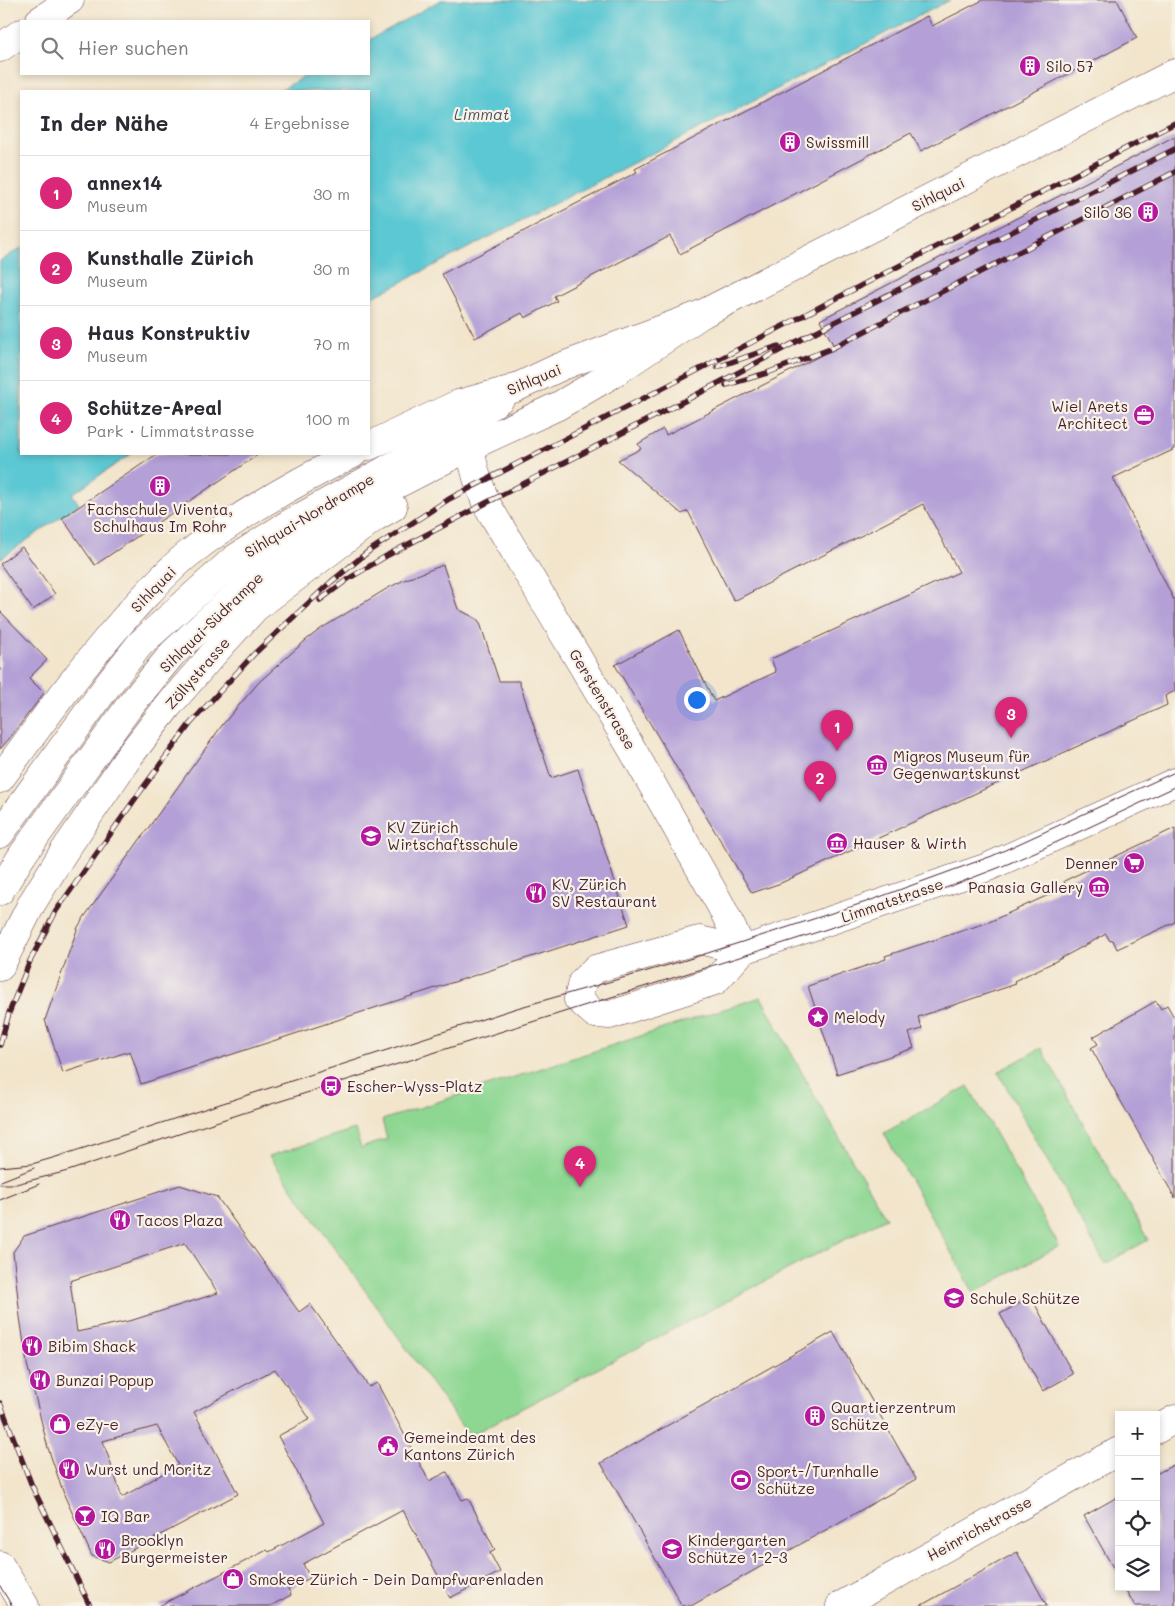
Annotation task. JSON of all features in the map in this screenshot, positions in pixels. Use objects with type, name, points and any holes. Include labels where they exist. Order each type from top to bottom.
[{"type":"street","points":[[40,20],[70,0]]},
{"type":"street","points":[[0,48],[20,35]]},
{"type":"street","name":"Sihlquai","points":[[370,446],[458,404],[513,389],[560,368],[702,314],[1175,73]]},
{"type":"street","name":"Sihlquai","points":[[469,447],[558,406],[611,375],[702,314]]},
{"type":"street","name":"Sihlquai-Nordrampe","points":[[0,834],[107,686],[140,644],[234,560],[290,523],[456,431],[513,389]]},
{"type":"street","name":"Sihlquai-Südrampe","points":[[0,891],[23,854],[128,708],[172,654],[258,574],[335,521],[380,493],[469,447]]},
{"type":"street","name":"Gerstenstrasse","points":[[469,447],[477,478],[486,502],[632,749],[720,904],[743,950]]},
{"type":"street","name":"Zöllystrasse","points":[[0,967],[32,903],[85,820],[130,755],[168,706],[214,653],[255,608],[374,518],[411,496],[469,447]]},
{"type":"street","name":"Sihlquai","points":[[0,778],[81,670],[149,591],[186,556],[253,508],[301,480],[350,455]]},
{"type":"street","name":"Limmatstrasse","points":[[743,950],[698,940],[595,969],[582,982],[578,999],[595,1014],[610,1015],[715,980],[743,950],[988,867],[1175,782]]},
{"type":"street","points":[[1160,1428],[1175,1419]]},
{"type":"street","name":"Heinrichstrasse","points":[[840,1606],[1115,1453]]},
{"type":"street","points":[[0,1565],[25,1606]]},
{"type":"green space","points":[[761,997],[813,1093],[886,1218],[469,1436],[269,1156],[355,1129],[361,1148],[387,1139],[382,1120]]},
{"type":"green space","points":[[1041,1048],[1148,1240],[1105,1264],[998,1072]]},
{"type":"green space","points":[[968,1086],[1059,1246],[974,1293],[884,1133]]},
{"type":"water","name":"Limmat","points":[[441,0],[950,0],[370,298],[370,90],[280,90],[307,75],[370,75],[370,39]]},
{"type":"water","points":[[20,249],[20,455],[130,455],[72,494],[79,504],[0,559],[0,261]]},
{"type":"building","points":[[983,0],[1117,0],[1137,38],[921,151],[911,133],[680,254],[670,236],[554,296],[557,301],[525,318],[522,313],[475,338],[442,274],[637,172],[635,169],[927,16],[932,26]]},
{"type":"building","points":[[1175,136],[1175,449],[1113,478],[1175,602],[1175,691],[1165,696],[1167,705],[781,883],[752,893],[615,665],[679,630],[714,701],[776,672],[771,659],[959,572],[923,504],[734,601],[688,511],[682,514],[618,460],[641,449],[638,444],[663,429],[666,435],[835,348],[820,320]]},
{"type":"building","name":"Fachschule Viventa, Schulhaus Im Rohr","points":[[156,455],[258,455],[95,565],[62,518]]},
{"type":"building","points":[[22,547],[55,594],[33,610],[0,564]]},
{"type":"building","name":"KV Zürich Wirtschaftsschule","points":[[443,565],[458,609],[477,619],[480,623],[499,681],[519,681],[551,778],[578,769],[629,925],[141,1084],[130,1051],[63,1073],[45,1020],[78,927],[223,724],[259,682],[322,628],[388,588]]},
{"type":"building","points":[[0,611],[47,660],[29,678],[44,693],[0,749]]},
{"type":"building","points":[[1175,828],[1175,922],[1117,949],[1113,940],[1110,941],[1106,934],[1014,981],[1016,984],[918,1017],[922,1029],[909,1033],[914,1048],[837,1074],[808,986],[886,959],[885,956],[989,922],[1066,887],[1064,881]]},
{"type":"building","points":[[1156,1001],[1161,1009],[1167,1005],[1175,1019],[1175,1198],[1091,1048],[1098,1044],[1093,1037]]},
{"type":"building","points":[[180,1185],[217,1197],[299,1312],[310,1304],[369,1387],[377,1383],[429,1481],[447,1472],[462,1500],[468,1498],[495,1550],[490,1553],[500,1572],[450,1598],[403,1510],[303,1564],[310,1578],[288,1589],[291,1595],[270,1606],[159,1606],[324,1523],[278,1436],[310,1419],[275,1369],[194,1412],[238,1494],[109,1562],[92,1556],[65,1497],[48,1448],[27,1364],[13,1252],[24,1236]],"holes":[[[185,1243],[218,1293],[133,1320],[77,1332],[70,1281]],[[157,1426],[178,1465],[122,1497],[103,1441]]]},
{"type":"building","points":[[1031,1297],[1073,1374],[1043,1391],[1000,1314]]},
{"type":"building","points":[[833,1332],[916,1479],[691,1606],[682,1606],[601,1463]]},
{"type":"building","points":[[1175,1464],[1175,1606],[1135,1606],[1126,1591],[1160,1591],[1160,1472]]},
{"type":"building","points":[[1115,1498],[1115,1571],[1084,1516]]},
{"type":"building","points":[[1017,1552],[1047,1606],[920,1606]]},
{"type":"tram line","points":[[0,1167],[32,1164],[56,1157],[517,1008],[686,960],[866,902],[992,856],[1175,772]]},
{"type":"tram line","points":[[0,1184],[16,1184],[68,1171],[273,1103],[857,919],[998,868],[1065,839],[1175,787]]},
{"type":"tram line","points":[[1,1181],[34,1168]]},
{"type":"tram line","points":[[0,1200],[39,1184]]},
{"type":"tram line","points":[[0,1586],[12,1606]]},
{"type":"railway","points":[[0,1045],[9,1013],[30,961],[56,911],[190,724],[254,654],[331,582],[369,551],[449,499],[1175,123]]},
{"type":"railway","points":[[320,600],[348,579],[388,555],[486,503],[811,334],[1175,149]]},
{"type":"railway","points":[[726,385],[767,373],[830,349],[1175,172]]},
{"type":"railway","points":[[717,367],[778,346]]},
{"type":"railway","points":[[0,1403],[32,1486],[90,1606]]},
{"type":"place","name":"Silo 57","points":[[1030,66]]},
{"type":"place","name":"Swissmill","points":[[790,142]]},
{"type":"place","name":"Silo 36","points":[[1148,212]]},
{"type":"place","name":"Wiel Arets Architect","points":[[1144,415]]},
{"type":"place","name":"Fachschule Viventa, Schulhaus Im Rohr","points":[[160,486]]},
{"type":"place","name":"Haus Konstruktiv","points":[[1011,738]]},
{"type":"place","name":"annex14","points":[[837,751]]},
{"type":"place","name":"Migros Museum für Gegenwartskunst","points":[[877,765]]},
{"type":"place","name":"Kunsthalle Zürich","points":[[820,802]]},
{"type":"place","name":"KV Zürich Wirtschaftsschule","points":[[371,836]]},
{"type":"place","name":"Hauser & Wirth","points":[[837,843]]},
{"type":"place","name":"Denner","points":[[1134,863]]},
{"type":"place","name":"Panasia Gallery","points":[[1099,887]]},
{"type":"place","name":"KV, Zürich SV Restaurant","points":[[536,893]]},
{"type":"place","name":"Melody","points":[[818,1017]]},
{"type":"place","name":"Escher-Wyss-Platz","points":[[331,1086]]},
{"type":"place","name":"Schütze-Areal","points":[[580,1187]]},
{"type":"place","name":"Tacos Plaza","points":[[120,1220]]},
{"type":"place","name":"Schule Schütze","points":[[954,1298]]},
{"type":"place","name":"Bibim Shack","points":[[32,1346]]},
{"type":"place","name":"Bunzai Popup","points":[[40,1380]]},
{"type":"place","name":"Quartierzentrum Schütze","points":[[815,1416]]},
{"type":"place","name":"eZy-e","points":[[60,1424]]},
{"type":"place","name":"Gemeindeamt des Kantons Zürich","points":[[388,1446]]},
{"type":"place","name":"Wurst und Moritz","points":[[69,1469]]},
{"type":"place","name":"Sport-/Turnhalle Schütze","points":[[741,1480]]},
{"type":"place","name":"IQ Bar","points":[[85,1516]]},
{"type":"place","name":"Brooklyn Burgermeister","points":[[105,1549]]},
{"type":"place","name":"Kindergarten Schütze 1-2-3","points":[[672,1549]]},
{"type":"place","name":"Smokee Zürich - Dein Dampfwarenladen","points":[[233,1579]]}]
